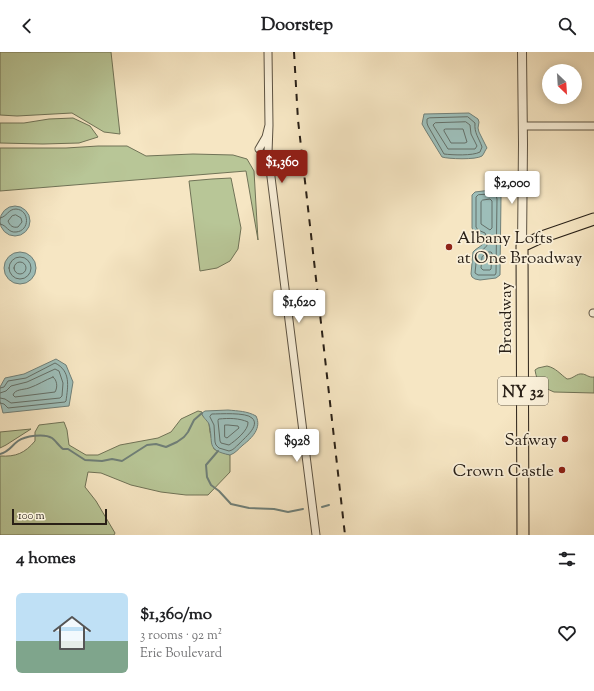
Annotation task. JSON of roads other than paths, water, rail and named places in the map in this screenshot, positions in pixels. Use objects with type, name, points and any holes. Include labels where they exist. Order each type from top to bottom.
[{"type":"main road","points":[[522,246],[539,238],[594,219]]},
{"type":"main road","name":"Broadway","points":[[522,246],[523,535]]},
{"type":"street","points":[[268,52],[268,152],[316,535]]},
{"type":"street","name":"Broadway","points":[[522,52],[522,246]]},
{"type":"street","points":[[259,149],[266,137],[269,125]]},
{"type":"street","points":[[523,126],[594,126]]},
{"type":"water","points":[[469,113],[478,119],[479,132],[487,148],[482,156],[479,157],[456,159],[442,157],[422,124],[424,114]]},
{"type":"water","points":[[491,190],[499,192],[501,197],[500,275],[496,278],[480,280],[472,277],[471,274],[473,252],[482,245],[484,240],[482,235],[475,233],[472,228],[472,195],[475,192]]},
{"type":"water","points":[[15,206],[26,210],[30,221],[26,232],[15,236],[4,232],[0,221],[4,210]]},
{"type":"water","points":[[20,252],[31,257],[36,268],[31,279],[20,284],[9,279],[4,268],[9,257]]},
{"type":"water","points":[[56,359],[66,365],[73,382],[69,406],[3,413],[0,401],[0,387],[5,378],[24,374]]},
{"type":"water","points":[[228,410],[253,414],[258,420],[257,429],[250,439],[230,455],[217,451],[212,445],[209,424],[202,413],[205,411]]},
{"type":"waterway","points":[[0,454],[8,450],[21,439],[35,436],[49,436],[63,449],[68,449],[85,460],[102,461],[112,459],[122,461],[147,445],[156,444],[166,447],[177,442],[184,437],[194,420],[202,413]]},
{"type":"waterway","points":[[218,451],[206,465],[207,477],[211,485],[231,504],[249,508],[274,509],[288,512],[303,509]]},
{"type":"waterway","points":[[322,507],[329,505]]},
{"type":"railway","points":[[294,52],[298,120],[345,535]]},
{"type":"place","name":"Albany Lofts at One Broadway","points":[[449,247]]},
{"type":"place","name":"Safway","points":[[565,439]]},
{"type":"place","name":"Crown Castle","points":[[562,470]]}]
